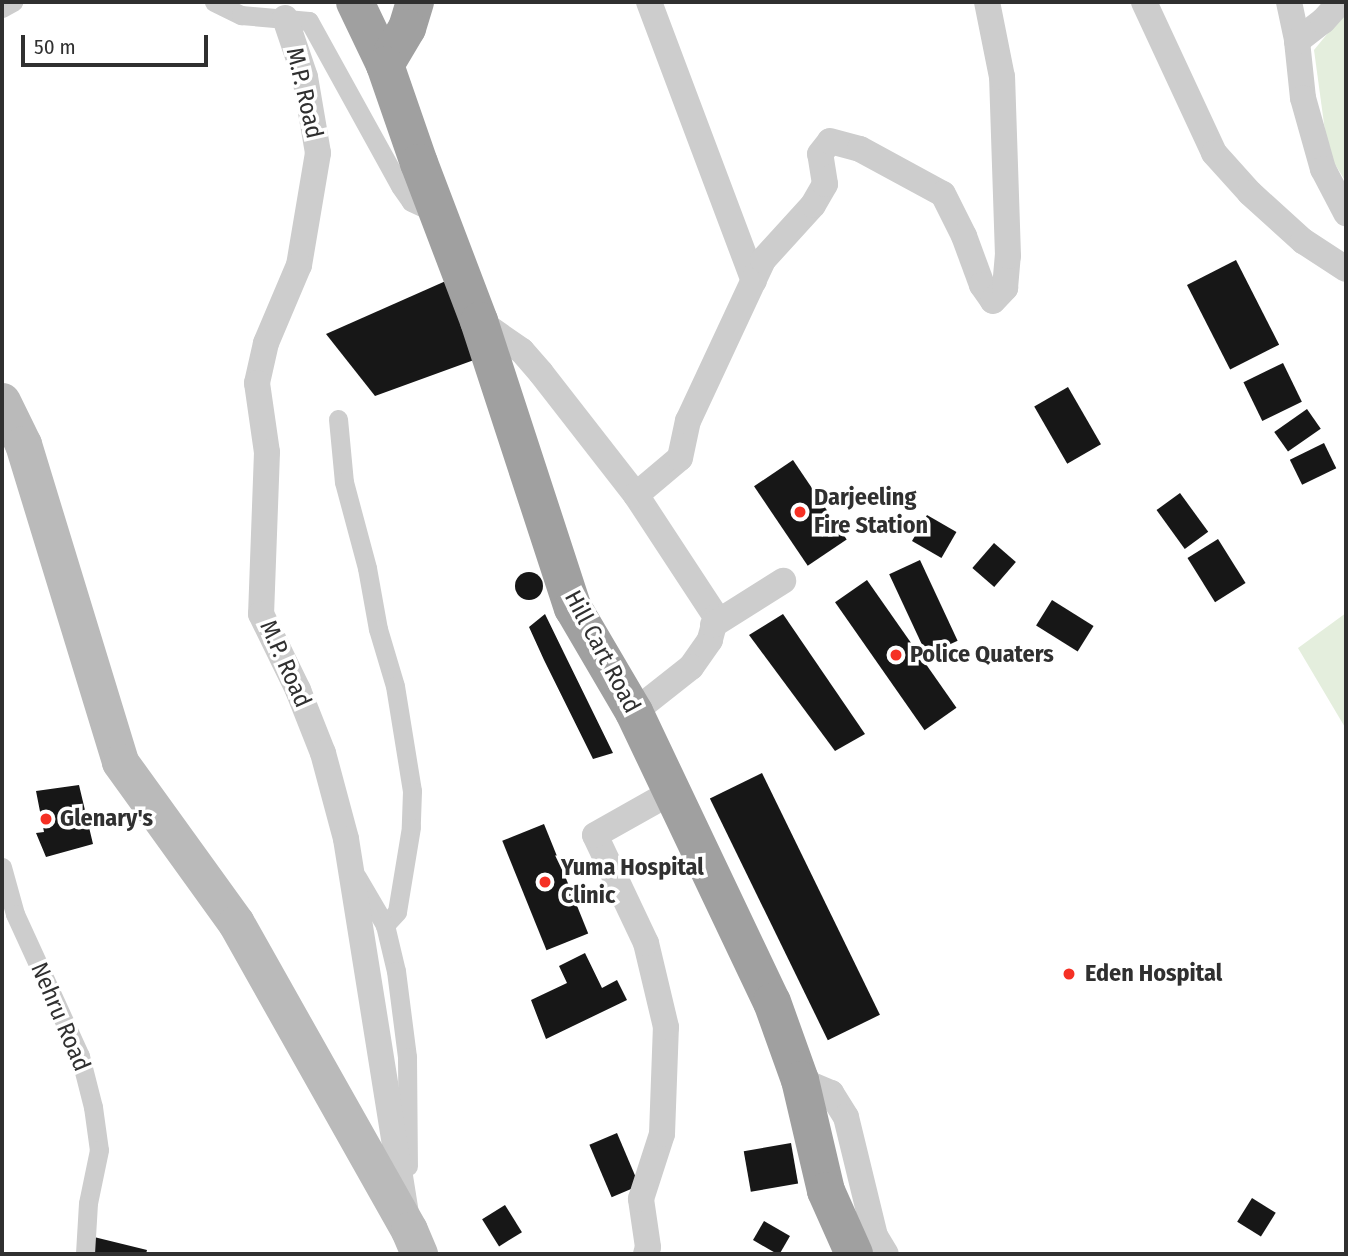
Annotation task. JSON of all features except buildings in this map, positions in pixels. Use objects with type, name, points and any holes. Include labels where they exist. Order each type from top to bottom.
[{"type":"highway","name":"Hill Cart Road","points":[[355,2],[387,68],[438,215],[479,321],[573,608],[634,712],[756,965],[800,1080],[826,1191],[854,1254]]},
{"type":"highway","points":[[387,68],[407,28],[415,2]]},
{"type":"main road","points":[[2,401],[23,444],[120,762],[236,923],[414,1242]]},
{"type":"street","points":[[2,8],[13,2]]},
{"type":"street","points":[[215,2],[241,15],[309,21],[400,186],[411,202],[438,215]]},
{"type":"street","points":[[649,2],[754,281]]},
{"type":"street","points":[[636,495],[680,458],[688,421],[763,260],[813,205],[825,184],[820,154],[830,141],[860,149],[943,194],[964,236],[982,285],[993,301],[1005,288],[1008,256],[1002,77],[987,2]]},
{"type":"street","points":[[1144,2],[1214,153],[1250,193],[1303,241],[1346,269]]},
{"type":"street","points":[[1289,2],[1297,41],[1303,98],[1322,169],[1346,214]]},
{"type":"street","points":[[1297,41],[1323,21],[1340,2]]},
{"type":"street","name":"M.P. Road","points":[[285,18],[305,77],[318,153],[299,265],[266,343],[257,383],[267,452],[261,614],[298,690],[323,753],[351,867],[414,1242]]},
{"type":"street","points":[[479,321],[522,351],[636,495],[716,617],[710,640],[691,667],[634,712]]},
{"type":"street","points":[[338,419],[344,482],[367,568],[378,629],[395,686],[412,792],[411,827],[397,912],[385,925]]},
{"type":"street","points":[[713,625],[783,581]]},
{"type":"street","points":[[646,1254],[649,1247],[641,1199],[662,1135],[666,1027],[646,943],[595,835],[673,791]]},
{"type":"street","name":"Nehru Road","points":[[2,867],[15,914],[80,1056],[93,1107],[99,1150],[88,1203],[85,1254]]},
{"type":"street","points":[[351,867],[376,914],[385,925],[396,971],[407,1057],[414,1242]]},
{"type":"street","points":[[800,1080],[831,1093],[846,1117],[876,1236],[886,1254]]},
{"type":"green space","points":[[1346,11],[1346,182],[1328,153],[1314,50]]},
{"type":"green space","points":[[1346,613],[1346,729],[1298,648]]},
{"type":"place","name":"Darjeeling Fire Station","points":[[800,512]]},
{"type":"place","name":"Police Quaters","points":[[896,655]]},
{"type":"place","name":"Glenary's","points":[[46,819]]},
{"type":"place","name":"Yuma Hospital Clinic","points":[[545,882]]},
{"type":"place","name":"Eden Hospital","points":[[1069,974]]}]
